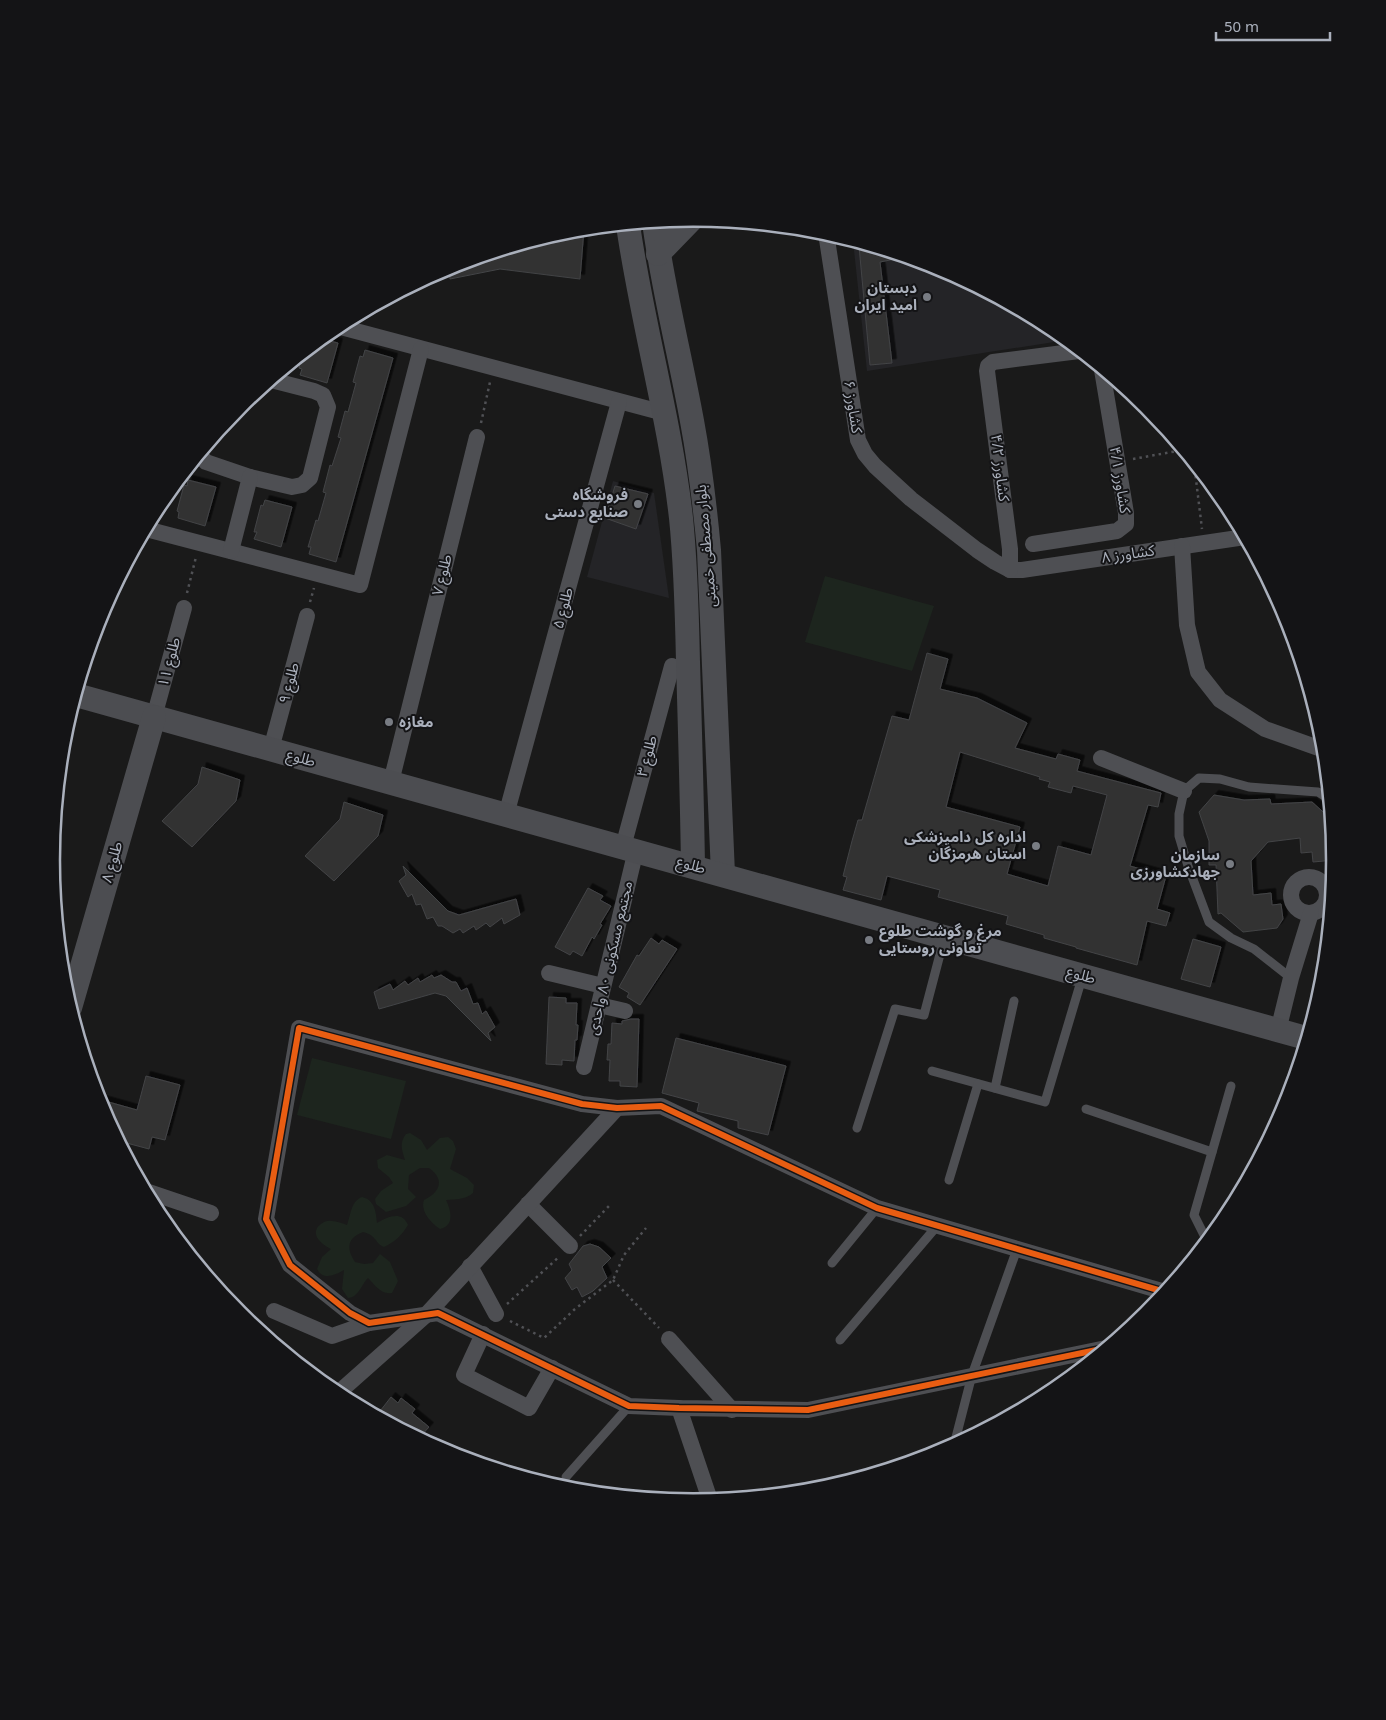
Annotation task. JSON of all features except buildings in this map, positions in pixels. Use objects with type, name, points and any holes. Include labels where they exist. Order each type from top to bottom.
[{"type":"street","points":[[658,254],[684,227]]},
{"type":"street","name":"بلوار مصطفی خمینی","points":[[655,228],[658,254],[692,422],[704,500],[709,550],[723,874]]},
{"type":"street","name":"بلوار مصطفی خمینی","points":[[629,230],[664,413],[681,516],[685,554],[693,866]]},
{"type":"street","name":"کشاورز ۶","points":[[827,242],[855,427],[858,440],[865,454],[875,466],[911,499],[978,550],[1010,570]]},
{"type":"street","points":[[349,329],[664,413]]},
{"type":"street","points":[[153,531],[360,585],[421,349]]},
{"type":"street","name":"کشاورز ۴/۲","points":[[1010,570],[1010,549],[1003,482],[987,372],[988,366],[993,362],[1070,352]]},
{"type":"street","name":"کشاورز ۴/۱","points":[[1033,544],[1117,530],[1126,524],[1126,513],[1103,379]]},
{"type":"street","points":[[204,460],[250,477],[292,487],[302,485],[310,478],[328,407],[323,396],[278,382]]},
{"type":"street","name":"طلوع ۵","points":[[506,815],[619,402]]},
{"type":"street","name":"طلوع ۷","points":[[390,782],[477,437]]},
{"type":"street","points":[[230,551],[250,477]]},
{"type":"street","name":"کشاورز ۸","points":[[1010,570],[1022,570],[1237,538]]},
{"type":"street","points":[[1182,546],[1187,625],[1198,672],[1220,700],[1265,729],[1316,747]]},
{"type":"street","name":"طلوع ۱۱","points":[[154,717],[184,608]]},
{"type":"street","name":"طلوع ۹","points":[[271,749],[307,616]]},
{"type":"street","name":"طلوع ۳","points":[[629,848],[672,666]]},
{"type":"street","name":"طلوع","points":[[82,697],[1300,1037]]},
{"type":"street","name":"طلوع ۸","points":[[74,993],[154,717]]},
{"type":"street","points":[[690,718],[716,717]]},
{"type":"street","points":[[1101,758],[1184,791]]},
{"type":"street","name":"مجتمع مسکونی ۸۰ واحدی","points":[[584,1067],[604,986],[629,848]]},
{"type":"street","points":[[1278,1031],[1291,978],[1311,913]]},
{"type":"street","points":[[549,973],[604,986]]},
{"type":"street","points":[[599,1006],[626,1011]]},
{"type":"street","points":[[370,1323],[350,1314],[290,1265],[266,1219],[299,1028],[582,1104],[617,1108],[661,1106],[877,1208],[1157,1290]]},
{"type":"street","points":[[344,1388],[426,1314],[617,1108]]},
{"type":"street","points":[[156,1194],[211,1213]]},
{"type":"street","points":[[528,1204],[570,1246]]},
{"type":"street","points":[[470,1266],[496,1314]]},
{"type":"street","points":[[274,1312],[332,1336],[370,1323],[438,1313],[629,1406],[732,1410],[808,1410],[1092,1351]]},
{"type":"street","points":[[483,1334],[464,1375],[529,1408],[552,1368]]},
{"type":"street","points":[[669,1338],[732,1410]]},
{"type":"street","points":[[679,1408],[708,1493]]},
{"type":"lane","points":[[1291,978],[1254,949],[1231,938],[1209,922],[1179,836],[1179,814],[1184,791],[1199,778],[1220,779],[1249,787],[1318,792],[1323,795]]},
{"type":"lane","points":[[857,1128],[895,1008],[924,1015],[945,936]]},
{"type":"lane","points":[[932,1071],[1045,1102],[1083,975]]},
{"type":"lane","points":[[995,1088],[1014,1001]]},
{"type":"lane","points":[[949,1180],[978,1084]]},
{"type":"lane","points":[[1203,1234],[1194,1215],[1231,1086]]},
{"type":"lane","points":[[1086,1109],[1212,1152]]},
{"type":"lane","points":[[832,1263],[877,1208]]},
{"type":"lane","points":[[840,1340],[937,1226]]},
{"type":"lane","points":[[956,1435],[972,1375],[1017,1249]]},
{"type":"lane","points":[[566,1478],[629,1406]]},
{"type":"path","points":[[477,437],[494,368]]},
{"type":"path","points":[[1117,462],[1176,451]]},
{"type":"path","points":[[1196,476],[1204,543]]},
{"type":"path","points":[[184,608],[199,543]]},
{"type":"path","points":[[307,616],[317,574]]},
{"type":"path","points":[[610,1205],[570,1246],[496,1314],[544,1338],[574,1309],[613,1280],[624,1255],[646,1228]]},
{"type":"path","points":[[613,1280],[669,1338]]},
{"type":"shaded area","name":"دبستان امید ایران","points":[[854,248],[935,275],[973,292],[1010,312],[1056,342],[867,371]]},
{"type":"shaded area","points":[[613,481],[654,493],[669,598],[587,577]]},
{"type":"shaded area","points":[[825,576],[934,606],[912,671],[805,642]]},
{"type":"shaded area","points":[[312,1058],[406,1081],[391,1139],[297,1115]]},
{"type":"shaded area","points":[[410,1133],[421,1140],[427,1150],[440,1138],[448,1137],[453,1141],[456,1149],[450,1169],[467,1178],[474,1185],[473,1193],[467,1197],[446,1200],[450,1221],[448,1225],[440,1229],[430,1220],[423,1204],[424,1200],[437,1190],[439,1182],[438,1177],[429,1168],[420,1168],[409,1175],[408,1189],[416,1197],[406,1206],[386,1212],[376,1204],[375,1199],[381,1191],[393,1183],[378,1168],[377,1160],[387,1155],[405,1160],[402,1144],[406,1134]]},
{"type":"shaded area","points":[[362,1197],[372,1204],[377,1223],[390,1217],[398,1216],[405,1220],[408,1225],[398,1238],[384,1247],[368,1233],[363,1232],[354,1237],[349,1248],[355,1262],[373,1263],[380,1254],[390,1262],[398,1281],[392,1293],[388,1293],[378,1289],[368,1278],[355,1295],[348,1298],[342,1289],[344,1270],[326,1276],[322,1275],[317,1269],[322,1257],[331,1249],[319,1241],[316,1232],[319,1226],[327,1221],[335,1221],[347,1225],[353,1205]]},
{"type":"cycle path","points":[[1092,1351],[808,1410],[679,1408],[629,1406],[438,1313],[369,1323],[350,1313],[290,1265],[266,1219],[299,1028],[582,1104],[617,1108],[661,1106],[877,1208],[1157,1290]]},
{"type":"place","name":"دبستان امید ایران","points":[[927,297]]},
{"type":"place","name":"فروشگاه صنایع دستی","points":[[638,504]]},
{"type":"place","name":"مغازه","points":[[389,722]]},
{"type":"place","name":"اداره کل دامپزشکی استان هرمزگان","points":[[1036,846]]},
{"type":"place","name":"سازمان جهادکشاورزی","points":[[1230,864]]},
{"type":"place","name":"مرغ و گوشت طلوع تعاونی روستایی","points":[[869,940]]}]
